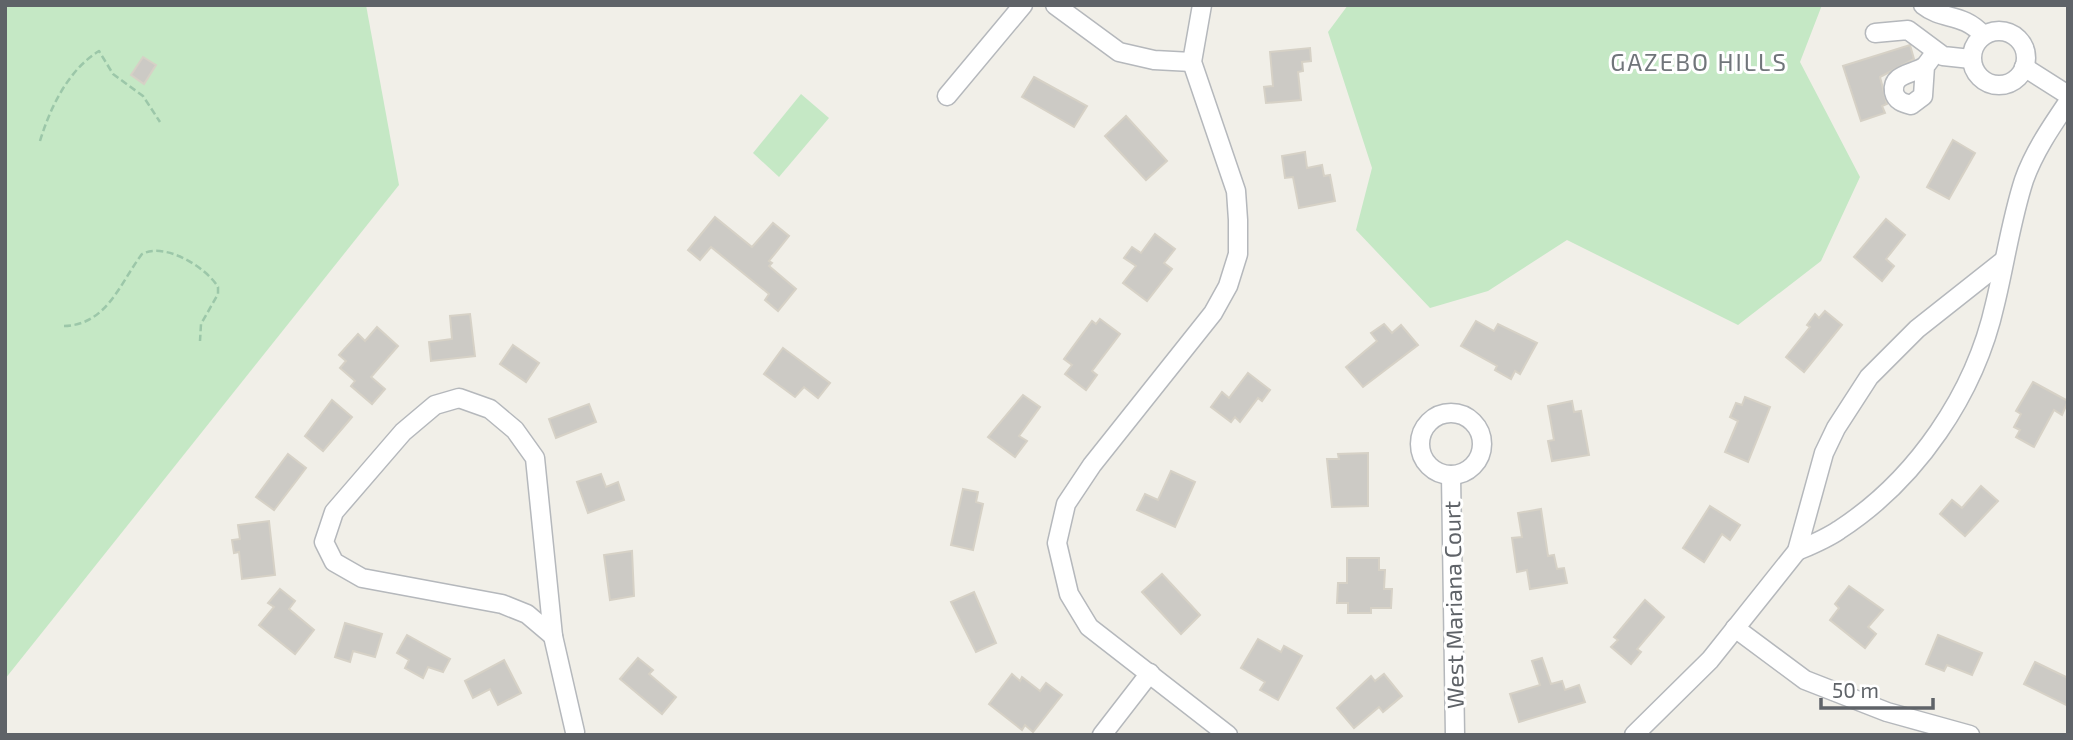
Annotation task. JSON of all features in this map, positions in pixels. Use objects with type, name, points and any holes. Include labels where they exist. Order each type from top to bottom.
[{"type":"street","points":[[947,96],[1023,5]]},
{"type":"street","points":[[1055,5],[1119,52],[1154,60],[1192,62]]},
{"type":"street","points":[[1202,5],[1192,62],[1219,134],[1236,191],[1238,254],[1228,286],[1213,313],[1092,465],[1066,504],[1057,543],[1069,594],[1089,627],[1228,735]]},
{"type":"street","points":[[1923,5],[1930,11],[1967,21],[1983,35]]},
{"type":"street","points":[[1875,33],[1908,30],[1930,59],[1943,56],[1971,59]]},
{"type":"street","points":[[1999,30],[2015,36],[2025,50],[2024,67],[2012,82],[1994,85],[1978,76],[1971,59],[1972,50],[1983,35],[1999,30]]},
{"type":"street","points":[[2024,67],[2068,95]]},
{"type":"street","points":[[1797,551],[1839,531],[1892,488],[1917,461],[1954,409],[1986,337],[2024,181],[2042,140],[2068,102]]},
{"type":"street","points":[[1634,735],[1710,660],[1797,551],[1824,453],[1836,428],[1869,377],[1917,329],[2003,261]]},
{"type":"street","points":[[553,636],[527,614],[502,604],[362,578],[334,562],[324,542],[334,512],[403,432],[435,405],[459,398],[490,409],[515,430],[535,458],[553,636],[575,734]]},
{"type":"street","name":"West Mariana Court","points":[[1451,475],[1455,735]]},
{"type":"street","points":[[1735,628],[1805,680],[1887,712],[1966,734]]},
{"type":"street","points":[[1102,735],[1150,673]]},
{"type":"path","points":[[40,141],[48,113],[58,93],[99,51],[113,74],[144,96],[160,122]]},
{"type":"path","points":[[64,326],[85,321],[106,307],[142,254],[151,250],[167,252],[208,275],[218,287],[218,295],[201,324],[200,341]]},
{"type":"green space","points":[[5,5],[366,5],[399,185],[5,679]]},
{"type":"green space","points":[[1348,5],[1822,5],[1800,62],[1860,177],[1821,261],[1738,325],[1567,240],[1488,291],[1430,308],[1356,230],[1372,168],[1328,32]]},
{"type":"green space","points":[[801,94],[829,118],[779,177],[753,153]]},
{"type":"building","points":[[1910,45],[1914,59],[1880,77],[1887,104],[1882,106],[1885,113],[1861,121],[1843,66]]},
{"type":"building","points":[[1310,48],[1311,61],[1302,62],[1303,71],[1298,72],[1301,100],[1266,103],[1264,87],[1273,86],[1270,52]]},
{"type":"building","points":[[143,57],[156,65],[144,84],[131,75]]},
{"type":"building","points":[[1034,77],[1087,106],[1074,127],[1022,97]]},
{"type":"building","points":[[1126,116],[1167,161],[1146,180],[1105,136]]},
{"type":"building","points":[[1953,140],[1975,153],[1949,199],[1927,187]]},
{"type":"building","points":[[1305,152],[1307,168],[1322,165],[1324,176],[1330,175],[1335,201],[1299,208],[1293,177],[1285,178],[1282,156]]},
{"type":"building","points":[[715,217],[752,247],[773,223],[789,236],[769,261],[772,263],[769,266],[796,289],[778,311],[765,300],[769,294],[711,247],[700,260],[688,250]]},
{"type":"building","points":[[1886,219],[1905,235],[1886,259],[1894,266],[1882,281],[1854,257]]},
{"type":"building","points":[[1155,234],[1175,249],[1164,263],[1172,269],[1147,301],[1123,283],[1136,266],[1124,258],[1132,247],[1141,253]]},
{"type":"building","points":[[1825,311],[1842,325],[1804,372],[1786,357],[1810,327],[1807,325],[1815,314],[1819,318]]},
{"type":"building","points":[[470,314],[475,356],[431,361],[429,342],[452,339],[450,316]]},
{"type":"building","points":[[1100,319],[1120,334],[1092,371],[1097,375],[1086,390],[1065,374],[1072,365],[1064,359],[1092,321],[1096,324]]},
{"type":"building","points":[[1476,321],[1494,331],[1498,324],[1537,343],[1520,374],[1515,371],[1511,379],[1495,370],[1497,366],[1461,346]]},
{"type":"building","points":[[1384,324],[1392,333],[1401,325],[1418,345],[1363,387],[1346,367],[1377,341],[1371,333]]},
{"type":"building","points":[[377,327],[398,346],[371,377],[385,389],[372,404],[351,386],[355,381],[340,368],[346,361],[339,355],[358,334],[365,341]]},
{"type":"building","points":[[513,345],[539,363],[526,382],[500,364]]},
{"type":"building","points":[[783,348],[830,383],[818,398],[804,387],[795,397],[764,374]]},
{"type":"building","points":[[1248,373],[1270,390],[1262,401],[1258,398],[1240,422],[1235,417],[1231,422],[1211,407],[1222,392],[1229,398]]},
{"type":"building","points":[[2033,382],[2068,401],[2062,415],[2054,410],[2034,447],[2016,437],[2020,430],[2014,427],[2021,414],[2016,411]]},
{"type":"building","points":[[1023,395],[1040,407],[1019,436],[1027,441],[1015,457],[988,437]]},
{"type":"building","points":[[1745,397],[1770,407],[1748,462],[1725,452],[1738,421],[1730,417],[1736,403],[1742,405]]},
{"type":"building","points":[[332,400],[352,417],[323,451],[305,436]]},
{"type":"building","points":[[1572,401],[1574,412],[1581,411],[1589,455],[1552,461],[1548,441],[1554,440],[1548,406]]},
{"type":"building","points":[[589,404],[596,422],[556,438],[549,419]]},
{"type":"building","points":[[1368,453],[1368,506],[1332,507],[1327,459],[1339,459],[1338,454]]},
{"type":"building","points":[[288,454],[306,468],[274,510],[256,497]]},
{"type":"building","points":[[1171,471],[1195,482],[1175,527],[1137,510],[1145,494],[1158,500]]},
{"type":"building","points":[[601,474],[606,487],[618,482],[624,500],[588,513],[577,482]]},
{"type":"building","points":[[1981,486],[1998,501],[1965,536],[1940,514],[1952,500],[1962,508]]},
{"type":"building","points":[[963,489],[978,492],[976,502],[983,504],[973,550],[951,545]]},
{"type":"building","points":[[1710,506],[1740,525],[1730,540],[1722,534],[1704,562],[1683,548]]},
{"type":"building","points":[[1541,509],[1548,556],[1554,555],[1557,569],[1564,568],[1567,583],[1530,589],[1527,570],[1517,572],[1512,538],[1522,537],[1518,513]]},
{"type":"building","points":[[269,521],[275,575],[242,579],[239,552],[234,553],[232,540],[240,539],[238,525]]},
{"type":"building","points":[[632,551],[634,596],[610,600],[604,555]]},
{"type":"building","points":[[1347,558],[1379,558],[1379,570],[1385,570],[1384,589],[1392,589],[1391,608],[1371,608],[1371,613],[1348,613],[1348,603],[1337,603],[1338,583],[1347,583]]},
{"type":"building","points":[[1162,574],[1200,615],[1181,634],[1142,592]]},
{"type":"building","points":[[1849,586],[1883,610],[1868,627],[1876,634],[1865,648],[1830,620],[1839,608],[1835,604]]},
{"type":"building","points":[[280,589],[295,601],[289,609],[314,630],[295,654],[259,625],[274,607],[268,603]]},
{"type":"building","points":[[974,592],[996,643],[976,652],[951,602]]},
{"type":"building","points":[[1645,600],[1664,617],[1637,649],[1641,652],[1631,664],[1611,647],[1618,640],[1614,637]]},
{"type":"building","points":[[345,623],[382,634],[375,657],[353,651],[350,662],[335,657]]},
{"type":"building","points":[[407,635],[450,659],[443,672],[428,667],[423,678],[405,668],[409,660],[397,653]]},
{"type":"building","points":[[1938,635],[1982,653],[1972,675],[1947,665],[1944,671],[1926,664]]},
{"type":"building","points":[[1258,639],[1281,652],[1284,646],[1302,656],[1278,700],[1260,690],[1265,682],[1241,668]]},
{"type":"building","points":[[638,658],[653,670],[649,674],[676,697],[662,714],[620,679]]},
{"type":"building","points":[[1542,658],[1551,684],[1562,681],[1565,690],[1579,685],[1585,702],[1519,722],[1510,694],[1540,685],[1532,661]]},
{"type":"building","points":[[504,660],[521,693],[498,705],[490,689],[473,698],[465,681]]},
{"type":"building","points":[[2035,662],[2068,678],[2068,706],[2024,684]]},
{"type":"building","points":[[1012,674],[1020,681],[1022,677],[1040,691],[1046,683],[1062,695],[1033,732],[1025,725],[1022,730],[989,704]]},
{"type":"building","points":[[1384,674],[1402,696],[1383,712],[1379,707],[1354,728],[1337,708],[1371,676],[1375,681]]},
{"type":"district","name":"GAZEBO HILLS","points":[[1699,61]]}]
